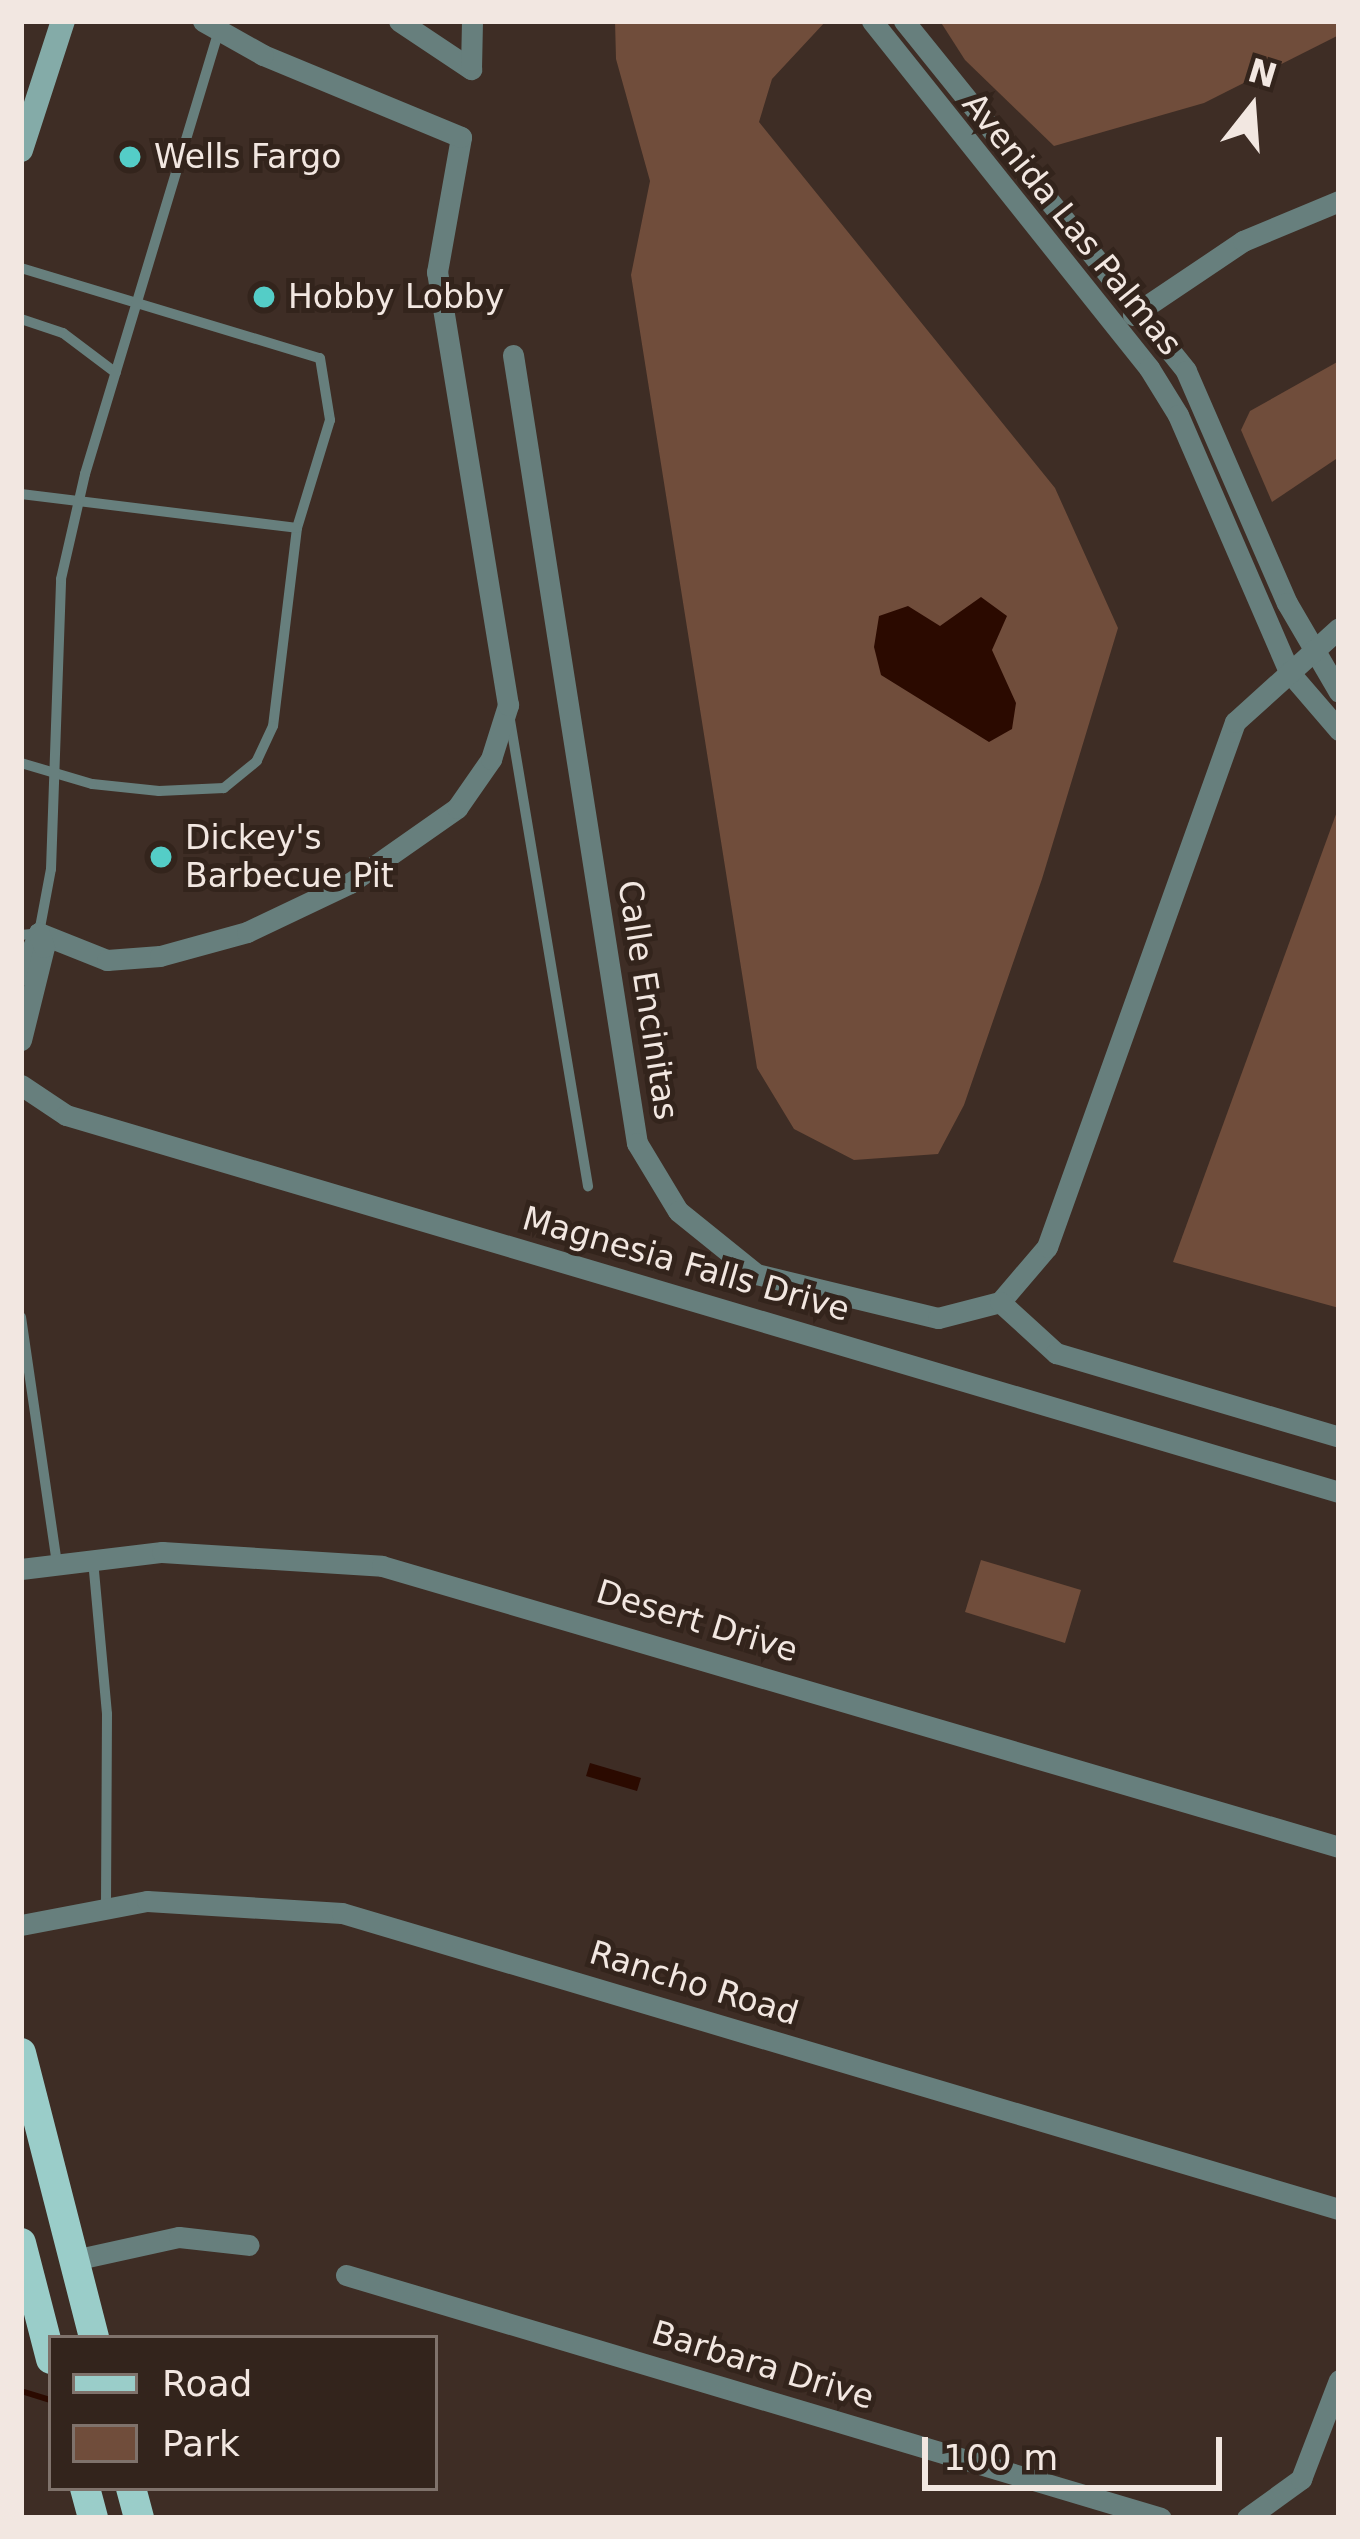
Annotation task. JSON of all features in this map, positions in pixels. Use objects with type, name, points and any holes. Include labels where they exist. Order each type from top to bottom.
[{"type":"main road","points":[[21,150],[63,21]]},
{"type":"main road","points":[[21,2054],[93,2335]]},
{"type":"main road","points":[[21,2242],[48,2349]]},
{"type":"street","points":[[399,21],[471,69],[472,21]]},
{"type":"street","name":"Avenida Las Palmas","points":[[872,21],[1117,325],[1178,415],[1289,672],[1339,730]]},
{"type":"street","name":"Avenida Las Palmas","points":[[904,21],[1143,308],[1204,404],[1312,650],[1339,692]]},
{"type":"street","points":[[30,934],[107,960],[160,956],[247,932],[350,883],[458,808],[491,759],[508,705],[437,272],[461,137],[211,26]]},
{"type":"street","points":[[1117,325],[1243,242],[1339,201]]},
{"type":"street","name":"Calle Encinitas","points":[[513,356],[637,1143],[677,1211],[756,1274],[938,1318],[1000,1302]]},
{"type":"street","points":[[1339,628],[1235,722],[1047,1247],[1000,1302],[1056,1353],[1339,1437]]},
{"type":"street","points":[[21,974],[30,934]]},
{"type":"street","points":[[21,1040],[44,946],[30,934]]},
{"type":"street","name":"Magnesia Falls Drive","points":[[21,1084],[67,1115],[1339,1492]]},
{"type":"street","name":"Desert Drive","points":[[21,1569],[162,1552],[284,1554],[382,1566],[1339,1847]]},
{"type":"street","name":"Rancho Road","points":[[21,1925],[106,1904],[224,1900],[342,1913],[1339,2209]]},
{"type":"street","points":[[74,2260],[179,2237],[249,2245]]},
{"type":"street","name":"Barbara Drive","points":[[346,2276],[1161,2518]]},
{"type":"street","points":[[1247,2518],[1301,2480],[1339,2380]]},
{"type":"lane","points":[[30,934],[54,767],[61,579],[211,26]]},
{"type":"lane","points":[[21,268],[136,307],[320,358],[330,420],[297,528],[273,726],[242,778],[224,788],[159,790],[92,784],[54,767],[21,763]]},
{"type":"lane","points":[[21,319],[63,333],[116,373]]},
{"type":"lane","points":[[21,494],[78,505],[297,528]]},
{"type":"lane","points":[[508,705],[588,1186]]},
{"type":"lane","points":[[21,1317],[37,1400],[37,1465],[57,1564]]},
{"type":"lane","points":[[92,1560],[107,1714],[106,1904]]},
{"type":"green space","points":[[615,21],[826,21],[772,79],[759,122],[1055,488],[1118,628],[1042,879],[964,1105],[938,1154],[854,1160],[794,1129],[757,1068],[631,275],[650,181],[616,59]]},
{"type":"green space","points":[[940,21],[1339,21],[1339,35],[1204,103],[1054,146],[965,60]]},
{"type":"green space","points":[[1339,361],[1339,457],[1272,502],[1241,430],[1250,411]]},
{"type":"green space","points":[[1339,806],[1339,1308],[1173,1262]]},
{"type":"green space","points":[[981,1560],[1081,1590],[1065,1643],[965,1612]]},
{"type":"shaded area","points":[[981,597],[1007,616],[992,650],[1016,703],[1012,729],[989,742],[881,675],[874,647],[879,616],[908,606],[940,626]]},
{"type":"shaded area","points":[[590,1763],[641,1778],[637,1791],[586,1776]]},
{"type":"waterway","points":[[21,2391],[48,2399]]},
{"type":"place","name":"Wells Fargo","points":[[130,157]]},
{"type":"place","name":"Hobby Lobby","points":[[264,297]]},
{"type":"place","name":"Dickey's Barbecue Pit","points":[[161,857]]}]
